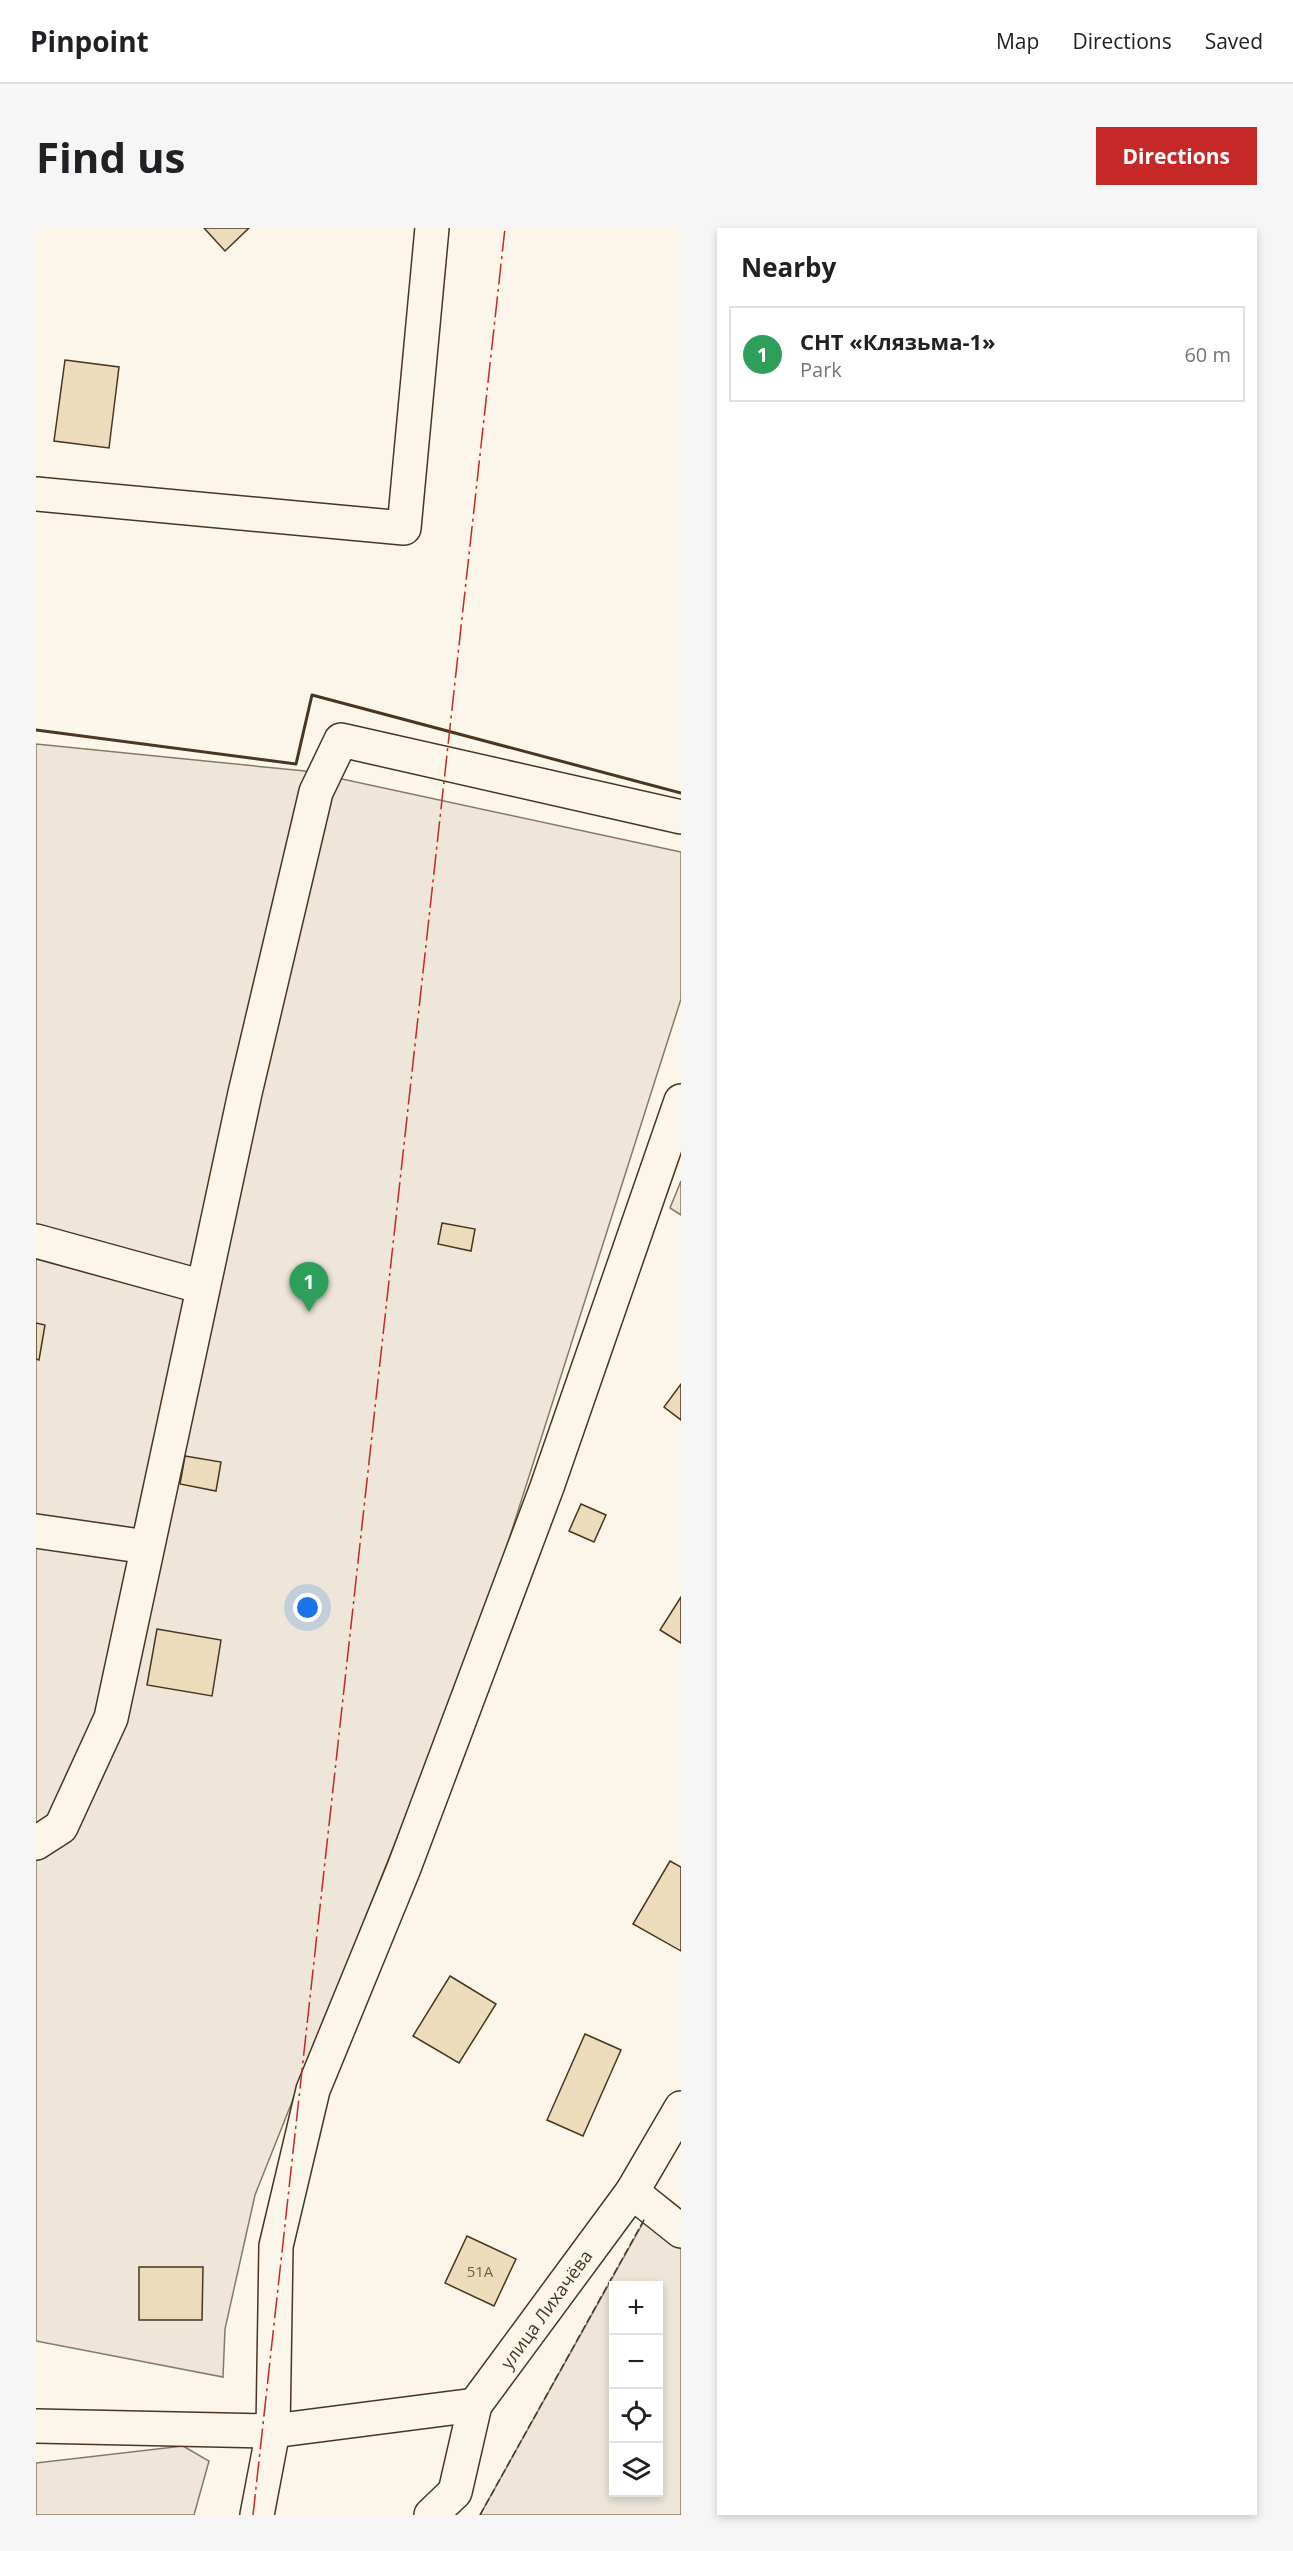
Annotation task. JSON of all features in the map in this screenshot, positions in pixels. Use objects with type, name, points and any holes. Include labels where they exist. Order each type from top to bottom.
[{"type":"street","points":[[36,494],[404,528],[432,228]]},
{"type":"street","points":[[36,1843],[61,1827],[111,1718],[244,1093],[316,792],[341,740],[681,817]]},
{"type":"street","points":[[257,2515],[273,2431],[276,2246],[313,2090],[404,1868],[547,1486],[681,1101]]},
{"type":"street","points":[[36,1241],[203,1287]]},
{"type":"street","points":[[36,1531],[147,1547]]},
{"type":"street","name":"улица Лихачёва","points":[[431,2515],[455,2492],[476,2405],[632,2192],[681,2108]]},
{"type":"street","points":[[632,2192],[681,2230]]},
{"type":"street","points":[[36,2426],[273,2431],[476,2405]]},
{"type":"shaded area","points":[[36,744],[305,771],[681,852],[681,999],[482,1624],[255,2195],[225,2329],[223,2377],[36,2341]]},
{"type":"shaded area","points":[[681,1181],[681,1215],[670,1208]]},
{"type":"shaded area","points":[[658,2196],[681,2212],[681,2515],[480,2515],[609,2284],[609,2497],[663,2497],[663,2281],[611,2281]]},
{"type":"shaded area","points":[[183,2446],[209,2461],[194,2515],[36,2515],[36,2463]]},
{"type":"building","points":[[204,228],[249,228],[225,251]]},
{"type":"building","points":[[65,360],[119,367],[109,448],[54,441]]},
{"type":"building","points":[[442,1223],[475,1229],[471,1251],[438,1244]]},
{"type":"building","points":[[36,1323],[45,1325],[39,1360],[36,1359]]},
{"type":"building","points":[[681,1384],[681,1420],[664,1407]]},
{"type":"building","points":[[185,1456],[221,1462],[216,1491],[180,1484]]},
{"type":"building","points":[[581,1504],[606,1515],[594,1542],[569,1531]]},
{"type":"building","points":[[681,1597],[681,1643],[660,1630]]},
{"type":"building","points":[[157,1629],[221,1640],[212,1696],[147,1685]]},
{"type":"building","points":[[670,1861],[681,1867],[681,1951],[633,1924]]},
{"type":"building","points":[[450,1976],[496,2004],[459,2063],[413,2036]]},
{"type":"building","points":[[585,2034],[621,2050],[583,2136],[547,2120]]},
{"type":"building","points":[[467,2236],[516,2259],[494,2306],[445,2283]]},
{"type":"building","points":[[139,2267],[203,2267],[202,2320],[139,2320]]},
{"type":"fence","points":[[480,2515],[645,2218]]},
{"type":"wall","points":[[36,730],[296,764],[312,695],[681,793]]},
{"type":"power","points":[[253,2515],[505,228]]},
{"type":"place","name":"СНТ «Клязьма-1»","points":[[309,1312]]}]
